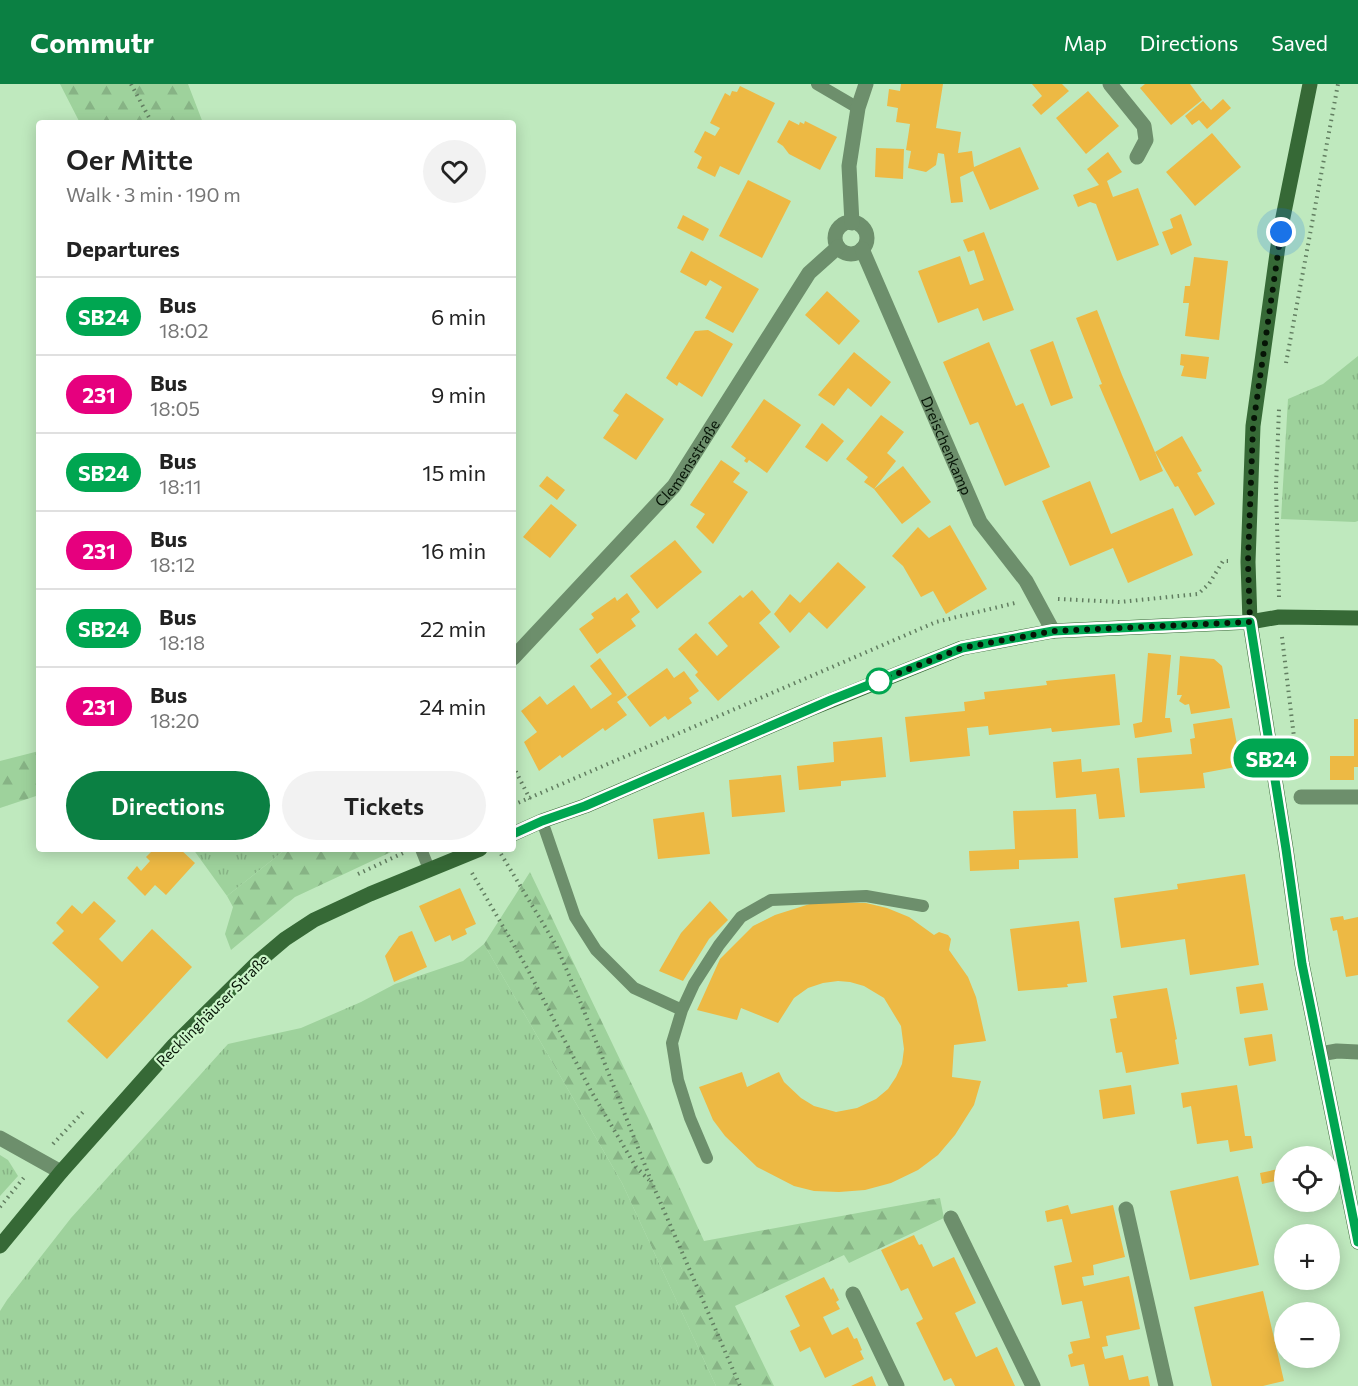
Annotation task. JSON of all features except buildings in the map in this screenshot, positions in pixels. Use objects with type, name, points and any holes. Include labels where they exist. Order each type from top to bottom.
[{"type":"street","name":"Dreischenkamp","points":[[866,84],[858,108],[849,166],[852,223],[864,229],[866,243],[862,249],[980,522],[1026,581],[1053,631]]},
{"type":"street","points":[[1110,84],[1144,126],[1146,140],[1137,158]]},
{"type":"street","points":[[1310,84],[1281,232],[1253,426],[1248,562],[1250,622],[1302,964],[1358,1242]]},
{"type":"street","points":[[852,223],[845,224],[836,234],[835,241],[843,252],[849,254],[862,249]]},
{"type":"street","name":"Clemensstraße","points":[[516,655],[674,486],[809,273],[838,247]]},
{"type":"street","points":[[516,833],[585,806],[831,700],[962,648],[1053,631],[1250,622],[1279,617],[1358,618]]},
{"type":"street","points":[[1301,797],[1358,797]]},
{"type":"street","name":"Recklinghäuser Straße","points":[[0,1246],[61,1172],[174,1045],[259,961],[285,939],[314,920],[472,852]]},
{"type":"street","points":[[1320,1054],[1337,1051],[1358,1052]]},
{"type":"street","points":[[0,1138],[61,1172]]},
{"type":"street","points":[[1126,1209],[1166,1386]]},
{"type":"street","points":[[951,1218],[1033,1386]]},
{"type":"street","points":[[854,1294],[897,1386]]},
{"type":"lane","points":[[817,84],[858,108]]},
{"type":"lane","points":[[542,821],[575,917],[596,950],[634,988],[682,1010]]},
{"type":"lane","points":[[422,852],[429,869]]},
{"type":"lane","points":[[707,1158],[690,1118],[678,1080],[672,1043],[682,1010],[694,984],[718,945],[741,917],[771,900],[866,896],[923,906]]},
{"type":"path","points":[[131,84],[150,120]]},
{"type":"path","points":[[1285,368],[1338,84]]},
{"type":"path","points":[[1279,402],[1276,486],[1279,617]]},
{"type":"path","points":[[516,771],[530,797],[516,804]]},
{"type":"path","points":[[500,852],[556,945],[652,1183],[740,1386]]},
{"type":"path","points":[[462,856],[527,968],[591,1091],[636,1167],[652,1183]]},
{"type":"green space","points":[[60,84],[188,84],[202,120],[78,120]]},
{"type":"green space","points":[[1358,356],[1358,521],[1281,519],[1288,399],[1323,384]]},
{"type":"green space","points":[[36,752],[36,796],[0,808],[0,761]]},
{"type":"green space","points":[[195,852],[282,852],[227,896]]},
{"type":"green space","points":[[282,852],[391,852],[295,897],[231,950],[225,934],[233,907],[227,896]]},
{"type":"green space","points":[[530,872],[648,1118],[704,1241],[940,1198],[944,1218],[849,1263],[844,1255],[735,1306],[774,1386],[716,1386],[622,1183],[484,944]]},
{"type":"green space","points":[[484,944],[622,1183],[716,1386],[0,1386],[0,1311],[7,1300],[71,1218],[228,1044],[301,1028],[361,1002],[395,984],[463,961]]},
{"type":"green space","points":[[0,1155],[8,1160],[18,1176],[0,1196]]},
{"type":"bus line","name":"SB24","points":[[516,833],[585,806],[831,700],[962,648],[1053,631],[1250,622],[1302,964],[1358,1242]]},
{"type":"route","points":[[879,681],[874,683],[962,648],[1053,631],[1250,622],[1248,562],[1253,426],[1281,232]]}]
